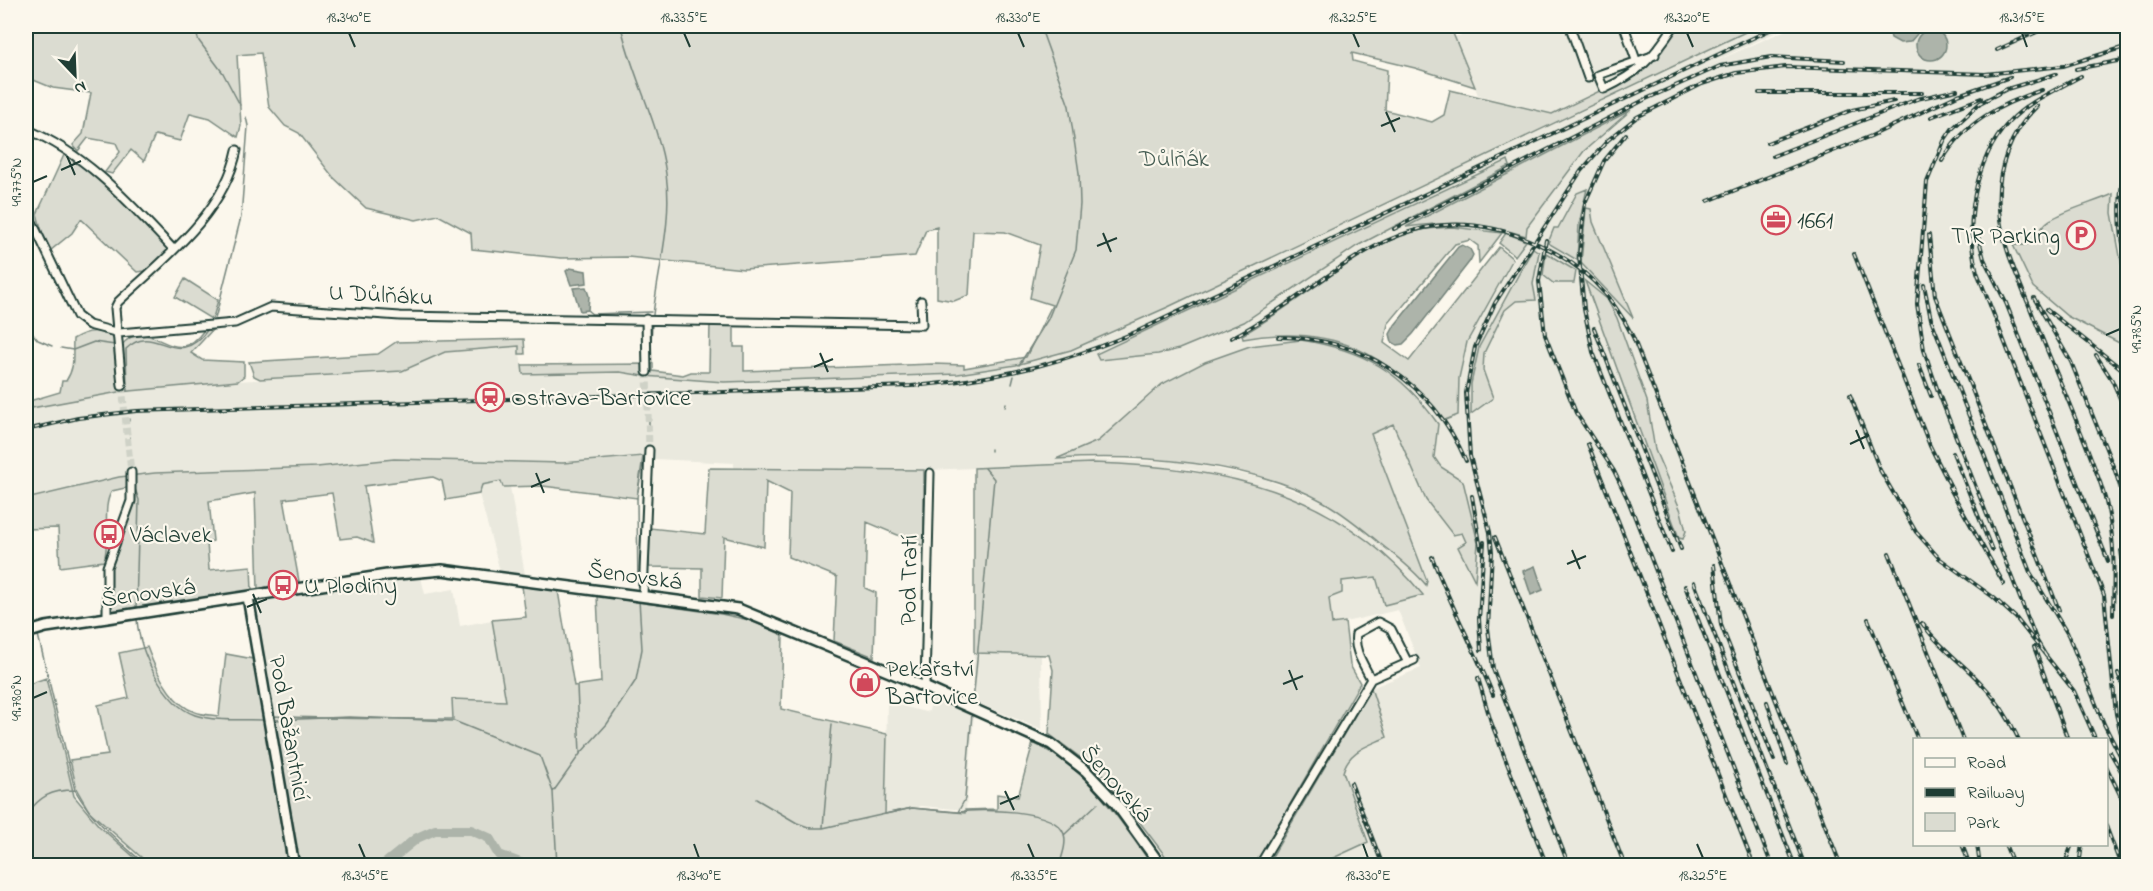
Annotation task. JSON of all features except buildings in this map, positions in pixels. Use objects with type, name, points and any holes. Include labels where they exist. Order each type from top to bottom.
[{"type":"street","points":[[1573,26],[1571,30],[1588,78]]},
{"type":"street","points":[[1624,26],[1636,60]]},
{"type":"street","points":[[1655,55],[1598,75],[1604,89],[1631,76],[1655,55],[1674,26]]},
{"type":"street","points":[[26,129],[51,139],[112,183],[174,250]]},
{"type":"street","points":[[122,386],[115,308],[118,302],[174,250],[198,224],[219,194],[237,150]]},
{"type":"street","name":"U Důlňáku","points":[[26,209],[77,316],[89,325],[119,333],[235,323],[271,307],[400,316],[922,325],[921,302]]},
{"type":"street","points":[[646,319],[647,372]]},
{"type":"street","points":[[643,595],[649,450]]},
{"type":"street","points":[[107,618],[107,567],[130,501],[131,472]]},
{"type":"street","name":"Pod Tratí","points":[[925,687],[930,473]]},
{"type":"street","name":"Šenovská","points":[[26,633],[46,627],[387,575],[442,570],[738,609],[1032,734],[1070,757],[1115,802],[1161,866]]},
{"type":"street","name":"Pod Bažantnicí","points":[[248,597],[293,862]]},
{"type":"street","points":[[1259,866],[1371,679],[1411,662],[1391,629],[1378,622],[1370,624],[1356,634],[1355,640],[1359,655],[1371,679]]},
{"type":"shaded area","points":[[1488,26],[1627,26],[1643,71],[1553,114],[1478,95],[1455,37]]},
{"type":"shaded area","points":[[1758,26],[1789,26],[1703,67],[1795,26],[2127,26],[2127,865],[1318,865],[1368,842],[1343,772],[1346,761],[1353,753],[1387,737],[1371,688],[1421,668],[1398,610],[1332,625],[1329,598],[1341,581],[1377,577],[1384,604],[1423,595],[1377,549],[1329,514],[1192,469],[1092,463],[882,472],[734,470],[734,463],[655,459],[652,456],[563,463],[394,459],[26,499],[26,409],[119,392],[238,381],[402,371],[445,352],[519,346],[523,374],[620,372],[724,382],[934,376],[999,368],[1053,355],[1111,334]],"holes":[[[1628,112],[1584,151],[1527,227],[1526,236],[1472,223],[1409,227]],[[1508,160],[1510,166],[1357,246],[1244,322],[1179,349],[1158,354],[1097,354]],[[1453,227],[1488,229],[1525,241],[1467,342],[1459,378],[1458,415],[1445,420],[1422,393],[1392,367],[1370,353],[1340,341],[1302,335],[1243,339],[1242,335],[1273,318],[1374,249]],[[1301,340],[1337,346],[1368,358],[1421,399],[1438,424],[1434,457],[1441,467],[1463,481],[1478,543],[1475,579],[1459,548],[1466,542],[1462,532],[1426,500],[1393,424],[1371,434],[1427,581],[1426,584],[1414,570],[1347,516],[1321,501],[1262,478],[1183,462],[1058,459],[1098,441],[1162,384]]]},
{"type":"shaded area","points":[[1888,26],[1918,26],[1917,34],[1910,42],[1900,43],[1891,38]]},
{"type":"shaded area","points":[[1931,30],[1942,34],[1946,45],[1942,56],[1931,60],[1920,56],[1916,45],[1920,34]]},
{"type":"shaded area","points":[[1462,245],[1470,249],[1473,255],[1470,261],[1413,334],[1403,344],[1397,345],[1392,342],[1390,334],[1395,325]]},
{"type":"shaded area","points":[[570,268],[586,271],[587,283],[571,285],[566,271]]},
{"type":"shaded area","points":[[586,287],[589,296],[588,310],[580,311],[573,288]]},
{"type":"shaded area","points":[[502,481],[503,487],[510,487],[525,575],[500,571],[479,494],[482,485]]},
{"type":"shaded area","points":[[1535,566],[1543,590],[1531,595],[1523,571]]},
{"type":"shaded area","points":[[421,578],[425,594],[454,589],[460,626],[492,620],[507,701],[452,699],[454,719],[349,717],[323,720],[274,716],[261,644],[259,605],[261,601]]},
{"type":"shaded area","points":[[974,653],[1041,655],[1042,729],[972,701]]},
{"type":"shaded area","points":[[932,697],[974,715],[966,810],[922,806],[885,814],[887,702],[925,712],[929,711]]},
{"type":"green space","name":"Důlňák","points":[[26,26],[1450,26],[1475,87],[1415,68],[1352,53],[1353,61],[1387,70],[1385,110],[1432,122],[1444,115],[1450,90],[1552,114],[1631,76],[1674,26],[1758,26],[1168,307],[1071,350],[1016,365],[958,374],[724,382],[620,372],[523,374],[522,365],[653,364],[653,371],[683,375],[691,372],[709,372],[710,324],[734,324],[734,347],[744,347],[744,371],[933,364],[964,365],[964,368],[1026,357],[1052,305],[1030,298],[1040,245],[1005,232],[973,231],[969,295],[954,301],[937,298],[937,227],[926,230],[915,256],[744,269],[628,257],[561,258],[472,249],[471,233],[438,215],[416,220],[366,208],[333,177],[299,133],[285,126],[269,107],[261,53],[237,55],[241,126],[238,137],[210,118],[190,113],[180,141],[155,135],[144,161],[131,150],[112,174],[105,172],[120,152],[116,143],[88,138],[78,151],[73,145],[83,134],[91,93],[53,88],[26,77]]},
{"type":"green space","points":[[1631,110],[1584,151],[1527,227],[1526,236],[1467,224],[1406,227]]},
{"type":"green space","points":[[64,155],[73,159],[99,180],[165,244],[168,252],[145,271],[137,272],[81,219],[72,233],[51,250],[43,235],[37,214]]},
{"type":"green space","points":[[1508,160],[1510,166],[1357,246],[1244,322],[1179,349],[1158,354],[1099,360],[1096,354]]},
{"type":"green space","points":[[1587,189],[1579,224],[1577,260],[1548,243],[1554,228],[1558,228],[1577,193]]},
{"type":"green space","points":[[2113,194],[2112,213],[2127,294],[2127,347],[2067,316],[2033,287],[2013,245],[2028,244],[2050,220]]},
{"type":"green space","points":[[1586,208],[1591,209],[1593,222],[1633,318],[1581,263]]},
{"type":"green space","points":[[1453,227],[1502,233],[1479,263],[1478,246],[1470,240],[1455,244],[1388,324],[1384,343],[1409,361],[1499,247],[1513,259],[1467,342],[1459,378],[1458,415],[1445,420],[1401,377],[1356,348],[1332,340],[1305,335],[1276,335],[1243,339],[1242,335],[1342,268],[1383,244],[1415,231]]},
{"type":"green space","points":[[1506,233],[1526,241],[1515,256],[1499,243]]},
{"type":"green space","points":[[1533,248],[1539,252],[1533,284],[1536,300],[1516,301],[1505,310],[1484,353],[1483,370],[1493,398],[1471,414],[1471,384],[1479,347]]},
{"type":"green space","points":[[1546,253],[1576,271],[1574,283],[1553,283],[1543,275]]},
{"type":"green space","points":[[185,279],[218,300],[213,318],[211,319],[175,297]]},
{"type":"green space","points":[[1585,281],[1607,299],[1617,318],[1647,401],[1655,450],[1681,511],[1686,531],[1683,539],[1679,538]]},
{"type":"green space","points":[[214,328],[191,353],[202,360],[244,362],[244,376],[238,381],[119,392],[26,409],[26,402],[60,392],[62,381],[66,381],[71,370],[73,339],[78,336],[89,332],[100,332],[115,340],[118,380],[125,379],[121,346],[132,337],[142,335],[182,346],[193,342],[204,330]]},
{"type":"green space","points":[[524,339],[525,354],[519,354],[519,346],[445,352],[402,371],[260,379],[254,376],[249,362],[378,354],[396,342]]},
{"type":"green space","points":[[1301,340],[1344,350],[1379,366],[1410,390],[1438,424],[1434,457],[1441,467],[1463,481],[1478,543],[1475,581],[1458,547],[1466,542],[1462,533],[1453,535],[1426,500],[1393,424],[1371,434],[1427,581],[1426,585],[1405,564],[1347,517],[1324,502],[1295,488],[1262,477],[1193,463],[1122,458],[1056,459],[1098,441],[1162,384],[1205,362],[1250,346]]},
{"type":"green space","points":[[643,456],[637,498],[543,486],[503,487],[501,481],[482,485],[479,494],[446,500],[442,481],[433,477],[364,486],[373,543],[357,537],[340,539],[332,493],[284,499],[299,581],[284,579],[283,583],[258,589],[255,493],[209,501],[213,541],[207,543],[209,570],[251,566],[252,591],[110,611],[110,567],[135,493],[125,488],[112,491],[107,505],[107,542],[104,561],[60,567],[58,528],[26,529],[26,499],[119,477],[155,473],[317,467],[394,459],[563,463]]},
{"type":"green space","points":[[1092,463],[1186,470],[1231,478],[1274,491],[1315,508],[1353,530],[1390,559],[1423,595],[1384,605],[1376,577],[1342,581],[1342,593],[1329,598],[1332,624],[1345,622],[1350,665],[1360,683],[1255,865],[1172,865],[1105,776],[1049,734],[1053,670],[1049,655],[974,653],[974,468]]},
{"type":"green space","points":[[709,468],[924,470],[924,546],[867,522],[865,588],[876,593],[874,657],[834,641],[837,577],[788,557],[790,493],[766,481],[764,547],[724,537],[722,598],[702,596],[702,568],[649,567],[650,528],[705,534]]},
{"type":"green space","points":[[522,586],[558,591],[574,686],[601,682],[597,596],[749,620],[783,635],[781,709],[887,734],[885,814],[912,808],[965,813],[965,810],[997,809],[997,794],[1018,797],[1033,743],[1052,753],[1086,780],[1114,813],[1152,865],[299,865],[274,716],[453,719],[452,699],[506,701],[492,620],[526,617]]},
{"type":"green space","points":[[147,647],[159,675],[178,702],[186,708],[207,715],[219,716],[226,654],[253,659],[289,865],[150,865],[89,811],[77,790],[70,760],[108,755],[98,705],[129,698],[119,653]]},
{"type":"green space","points":[[46,678],[74,796],[99,826],[143,865],[26,865],[26,685]]},
{"type":"green space","points":[[1371,688],[1387,737],[1366,746],[1355,754],[1343,772],[1368,842],[1318,865],[1267,865]]},
{"type":"waterway","points":[[193,26],[199,41],[223,73],[240,105]]},
{"type":"waterway","points":[[621,26],[658,136],[668,192],[666,227],[653,315]]},
{"type":"waterway","points":[[1019,365],[1048,319],[1076,250],[1080,204],[1079,173],[1069,106],[1040,26]]},
{"type":"waterway","points":[[215,319],[241,217],[248,126],[246,117]]},
{"type":"waterway","points":[[588,311],[592,314],[651,312]]},
{"type":"waterway","points":[[650,359],[652,325]]},
{"type":"waterway","points":[[26,326],[38,340],[52,346]]},
{"type":"waterway","points":[[127,391],[126,349],[137,341],[147,340],[186,347],[197,341],[209,328]]},
{"type":"waterway","points":[[61,348],[73,350],[94,342],[115,345]]},
{"type":"waterway","points":[[1012,384],[1014,376]]},
{"type":"waterway","points":[[1005,407],[1006,403]]},
{"type":"waterway","points":[[649,415],[649,426]]},
{"type":"waterway","name":"U Důlňáku","points":[[130,437],[130,444]]},
{"type":"waterway","points":[[638,491],[645,452]]},
{"type":"waterway","points":[[973,702],[994,479],[985,468]]},
{"type":"waterway","points":[[134,486],[139,500],[136,609]]},
{"type":"waterway","points":[[637,498],[638,593]]},
{"type":"waterway","points":[[553,792],[580,754],[607,724],[636,680],[642,649],[639,600]]},
{"type":"waterway","points":[[137,619],[142,646],[155,674],[163,688],[183,709],[212,719],[264,720]]},
{"type":"waterway","points":[[38,635],[75,790]]},
{"type":"waterway","points":[[577,686],[580,754]]},
{"type":"waterway","points":[[972,713],[965,799],[958,812],[1016,812],[1047,819],[1058,825],[1064,834],[1065,846],[1059,866]]},
{"type":"waterway","points":[[275,720],[349,717],[454,721],[540,756],[553,792],[557,866]]},
{"type":"waterway","points":[[823,827],[832,724]]},
{"type":"waterway","points":[[26,815],[47,795],[59,791],[75,790],[99,822],[147,866]]},
{"type":"waterway","points":[[756,799],[797,823],[811,828],[823,828],[912,808],[958,812]]},
{"type":"waterway","points":[[1064,835],[1098,803]]},
{"type":"waterway","points":[[380,866],[417,838],[435,830],[471,830],[489,838],[499,855],[528,866]]},
{"type":"tunnel","points":[[647,372],[649,450]]},
{"type":"tunnel","points":[[122,386],[131,472]]},
{"type":"railway","points":[[26,430],[78,418],[136,411],[911,386],[972,379],[1028,368],[1083,353],[1140,330],[1778,26]]},
{"type":"railway","points":[[1997,50],[2050,26]]},
{"type":"railway","points":[[1569,866],[1493,669],[1488,628],[1492,552],[1490,532],[1470,456],[1466,393],[1475,347],[1495,303],[1581,171],[1608,140],[1637,117],[1702,84],[1736,73],[1786,67],[1985,74],[2063,66],[2128,46]]},
{"type":"railway","points":[[1394,229],[1646,99],[1720,66],[1771,57],[1844,61]]},
{"type":"railway","points":[[2076,69],[2128,59]]},
{"type":"railway","points":[[2046,656],[2037,641],[1939,394],[1924,350],[1917,304],[1927,182],[1944,141],[1952,129],[1980,103],[2007,89],[2056,74]]},
{"type":"railway","points":[[2055,90],[2081,76]]},
{"type":"railway","points":[[1708,201],[1871,136],[1958,95],[2010,77]]},
{"type":"railway","points":[[2062,86],[2015,116],[1997,137],[1987,155],[1980,174],[1972,214],[1973,254],[1977,272],[2104,595],[2116,714],[2128,761]]},
{"type":"railway","points":[[1773,156],[1917,99],[1957,90]]},
{"type":"railway","points":[[1942,161],[1951,147],[1972,125],[1998,108],[2042,90]]},
{"type":"railway","points":[[1759,93],[1922,93]]},
{"type":"railway","points":[[1931,117],[1981,98]]},
{"type":"railway","points":[[1767,143],[1852,110],[1894,101]]},
{"type":"railway","points":[[2037,106],[2019,128],[2007,153],[2000,180],[2000,222],[2015,272],[2084,440],[2106,501],[2113,549],[2113,615]]},
{"type":"railway","points":[[1626,134],[1604,161],[1585,203],[1579,256],[1584,309],[1593,352],[1672,552]]},
{"type":"railway","points":[[2128,155],[2124,169],[2120,211],[2122,239],[2128,267]]},
{"type":"railway","points":[[1231,338],[1270,315],[1340,267],[1374,247],[1410,232],[1448,225],[1490,228],[1538,244],[1582,271],[1605,294],[1625,321],[1633,337],[1841,866]]},
{"type":"railway","points":[[1929,235],[1935,296],[2059,610]]},
{"type":"railway","points":[[1978,236],[1984,259],[2006,303],[2108,561]]},
{"type":"railway","points":[[1546,240],[1539,281],[1545,335],[1576,413],[1614,471],[1628,500],[1772,866]]},
{"type":"railway","points":[[1854,254],[1930,446],[1954,493]]},
{"type":"railway","points":[[1924,285],[1931,319],[2030,572],[2070,638]]},
{"type":"railway","points":[[2034,298],[2071,362],[2115,471],[2128,511]]},
{"type":"railway","points":[[2046,309],[2128,374]]},
{"type":"railway","points":[[1594,328],[1681,549]]},
{"type":"railway","points":[[1278,337],[1309,339],[1338,345],[1365,355],[1391,369],[1414,387],[1434,408],[1452,433],[1466,461]]},
{"type":"railway","points":[[2096,355],[2112,380],[2128,417]]},
{"type":"railway","points":[[1919,365],[1931,396]]},
{"type":"railway","points":[[1850,395],[1880,470],[1916,532],[1939,558],[1993,597],[2016,618],[2074,691],[2095,738]]},
{"type":"railway","points":[[1588,444],[1754,866]]},
{"type":"railway","points":[[1953,453],[1992,550]]},
{"type":"railway","points":[[1949,487],[2004,584]]},
{"type":"railway","points":[[1472,496],[1481,549]]},
{"type":"railway","points":[[1495,537],[1625,866]]},
{"type":"railway","points":[[1481,650],[1479,619],[1484,542]]},
{"type":"railway","points":[[2121,551],[2128,594]]},
{"type":"railway","points":[[1889,553],[1962,738]]},
{"type":"railway","points":[[1432,557],[1493,695]]},
{"type":"railway","points":[[1714,565],[1721,625],[1774,760]]},
{"type":"railway","points":[[1694,582],[1805,866]]},
{"type":"railway","points":[[1685,586],[1795,866]]},
{"type":"railway","points":[[1868,619],[1917,738]]},
{"type":"railway","points":[[1922,623],[1935,639],[1991,694],[2018,738]]},
{"type":"railway","points":[[2067,632],[2104,724],[2122,759]]},
{"type":"railway","points":[[2034,647],[2067,738]]},
{"type":"railway","points":[[2118,673],[2128,701]]},
{"type":"railway","points":[[1478,678],[1491,722],[1547,866]]},
{"type":"railway","points":[[1767,702],[1787,764]]},
{"type":"railway","points":[[2110,752],[2128,783]]},
{"type":"railway","points":[[2108,770],[2128,811]]},
{"type":"railway","points":[[1351,783],[1383,866]]},
{"type":"railway","points":[[2108,831],[2121,866]]},
{"type":"railway","points":[[1963,846],[1970,866]]},
{"type":"railway","points":[[1977,846],[1980,866]]},
{"type":"railway","points":[[2006,846],[2014,866]]},
{"type":"railway","points":[[2064,866],[2071,846]]},
{"type":"railway","points":[[2079,866],[2082,846]]},
{"type":"place","name":"1661","points":[[1776,220]]},
{"type":"place","name":"TIR Parking","points":[[2081,235]]},
{"type":"place","name":"Ostrava-Bartovice","points":[[490,397]]},
{"type":"place","name":"Václavek","points":[[109,534]]},
{"type":"place","name":"U Plodiny","points":[[283,585]]},
{"type":"place","name":"Pekařství Bartovice","points":[[865,682]]}]
